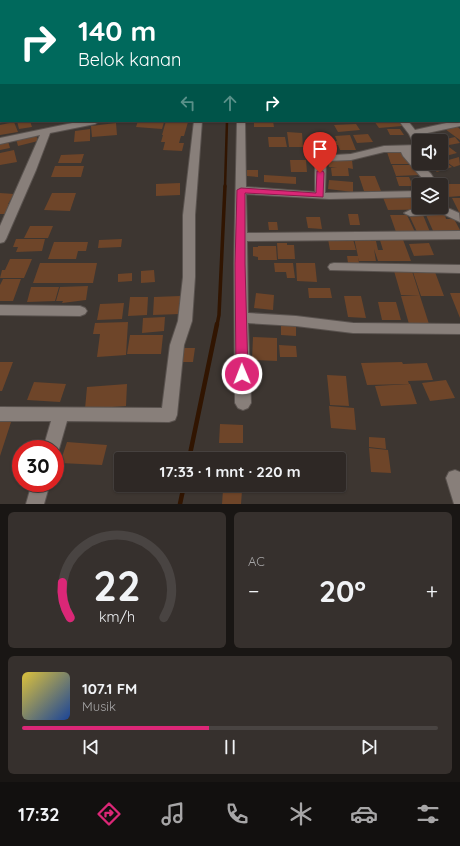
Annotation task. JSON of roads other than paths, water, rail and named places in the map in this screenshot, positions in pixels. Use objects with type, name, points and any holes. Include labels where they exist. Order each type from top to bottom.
[{"type":"street","points":[[0,141],[91,122]]},
{"type":"street","points":[[0,414],[169,415],[177,345],[185,321],[189,277],[189,215],[198,122]]},
{"type":"street","points":[[241,122],[240,264],[243,403]]},
{"type":"street","points":[[404,122],[413,133],[460,124]]},
{"type":"street","points":[[0,239],[5,217],[46,132]]},
{"type":"street","points":[[320,196],[320,162],[322,158],[351,157],[384,149],[412,148]]},
{"type":"street","points":[[406,149],[406,154],[429,178]]},
{"type":"street","points":[[241,190],[320,196],[412,194]]},
{"type":"street","points":[[410,213],[447,211],[454,213],[460,219]]},
{"type":"street","points":[[241,237],[460,235]]},
{"type":"street","points":[[334,267],[460,269]]},
{"type":"street","points":[[0,310],[80,311]]},
{"type":"street","points":[[241,318],[296,321],[353,328],[460,329]]},
{"type":"street","points":[[54,440],[61,414]]},
{"type":"street","points":[[455,478],[460,498]]},
{"type":"street","points":[[35,504],[38,492]]},
{"type":"waterway","points":[[225,187],[227,122]]},
{"type":"waterway","points":[[217,325],[219,315],[225,186]]},
{"type":"waterway","points":[[190,452],[217,324]]},
{"type":"waterway","points":[[180,504],[183,492]]}]
